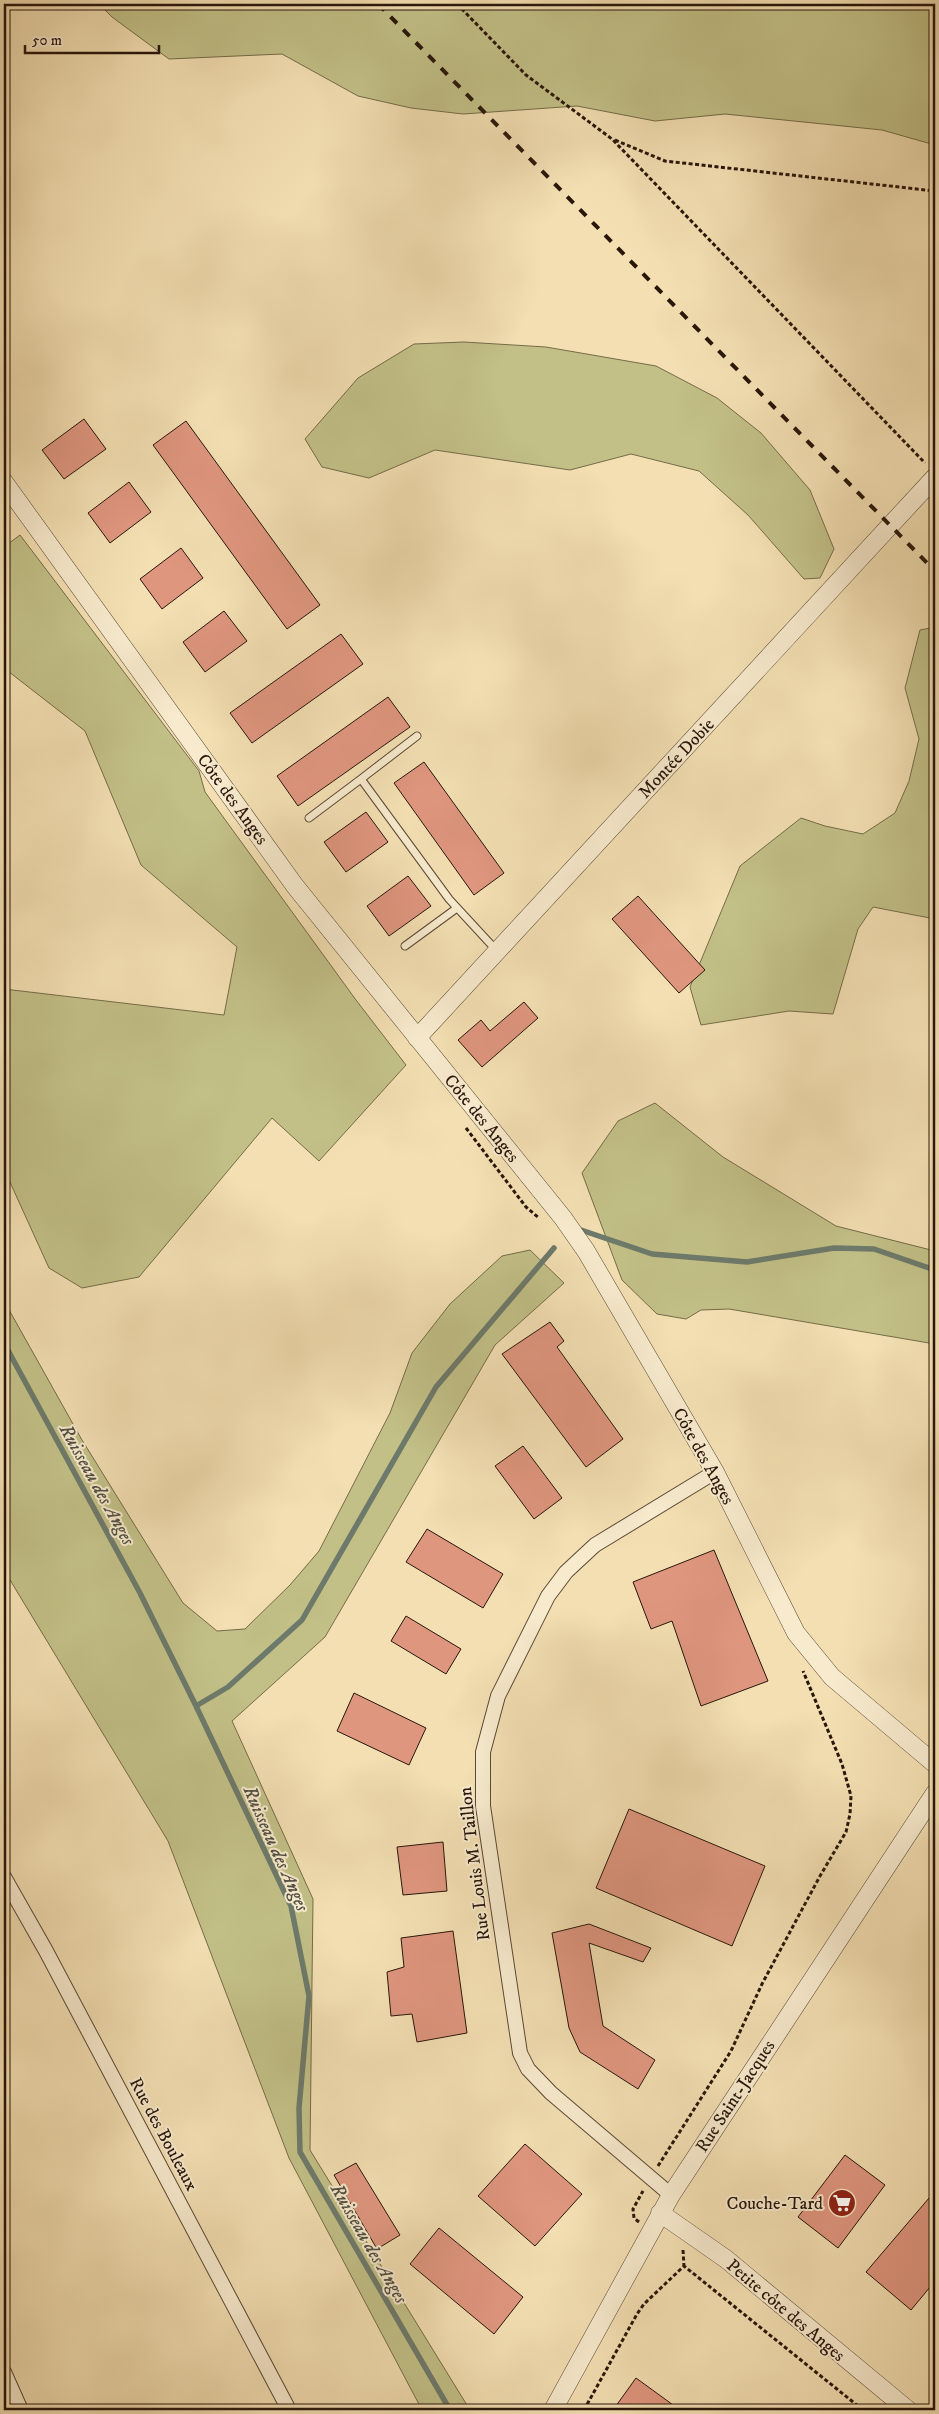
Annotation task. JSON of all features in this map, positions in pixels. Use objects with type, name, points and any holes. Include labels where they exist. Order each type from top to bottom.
[{"type":"street","name":"Montée Dobie","points":[[417,1038],[932,472]]},
{"type":"street","name":"Côte des Anges","points":[[4,482],[296,886],[563,1218],[586,1250],[715,1472],[796,1633],[832,1677],[935,1764]]},
{"type":"street","name":"Rue Louis M. Taillon","points":[[671,2194],[551,2093],[528,2069],[520,2053],[516,2038],[483,1806],[483,1752],[498,1696],[548,1596],[566,1572],[595,1545],[715,1472]]},
{"type":"street","name":"Rue Saint-Jacques","points":[[553,2410],[671,2194],[935,1793]]},
{"type":"street","name":"Rue des Bouleaux","points":[[4,1877],[46,1951],[288,2410]]},
{"type":"street","name":"Petite côte des Anges","points":[[660,2213],[726,2259],[908,2410]]},
{"type":"street","points":[[4,2372],[21,2410]]},
{"type":"lane","points":[[309,818],[418,736]]},
{"type":"lane","points":[[362,779],[457,908],[498,951]]},
{"type":"lane","points":[[405,946],[457,908]]},
{"type":"path","points":[[457,4],[526,75],[612,139],[932,472]]},
{"type":"path","points":[[612,139],[665,161],[935,191]]},
{"type":"path","points":[[461,1122],[526,1207],[543,1220]]},
{"type":"path","points":[[652,2229],[634,2218],[633,2209],[671,2142],[731,2051],[762,1984],[846,1832],[851,1796],[842,1764],[800,1663]]},
{"type":"path","points":[[682,2246],[684,2266],[862,2410]]},
{"type":"path","points":[[584,2410],[637,2314],[644,2304],[684,2266]]},
{"type":"shaded area","points":[[99,4],[935,4],[935,145],[882,130],[725,114],[655,121],[577,106],[463,114],[411,108],[358,96],[282,54],[169,59],[112,17]]},
{"type":"shaded area","points":[[464,342],[546,347],[656,366],[717,398],[761,433],[810,490],[834,549],[820,578],[804,579],[748,515],[699,471],[631,454],[570,470],[435,450],[369,478],[322,467],[305,439],[358,378],[414,344]]},
{"type":"shaded area","points":[[20,535],[199,771],[205,792],[356,1000],[406,1065],[319,1161],[272,1118],[139,1277],[82,1288],[49,1268],[4,1169],[4,989],[224,1015],[237,947],[141,865],[85,731],[4,668],[4,547]]},
{"type":"shaded area","points":[[935,627],[935,919],[873,907],[858,929],[833,1014],[789,1011],[701,1025],[690,987],[740,866],[801,818],[825,826],[863,834],[895,813],[909,781],[919,739],[905,688],[920,630]]},
{"type":"shaded area","points":[[655,1103],[723,1157],[836,1226],[935,1251],[935,1344],[729,1309],[701,1310],[686,1319],[657,1314],[622,1280],[582,1173],[618,1121]]},
{"type":"shaded area","points":[[530,1250],[564,1283],[495,1345],[325,1637],[232,1721],[313,1899],[310,2150],[470,2410],[422,2410],[289,2158],[168,1841],[4,1570],[4,1311],[8,1308],[82,1440],[183,1603],[217,1631],[245,1629],[290,1585],[319,1551],[390,1413],[412,1353],[450,1304],[502,1256]]},
{"type":"building","points":[[84,419],[106,449],[64,479],[42,450]]},
{"type":"building","points":[[186,421],[320,605],[287,629],[153,445]]},
{"type":"building","points":[[129,482],[151,512],[110,543],[88,513]]},
{"type":"building","points":[[181,548],[203,578],[162,609],[140,579]]},
{"type":"building","points":[[224,611],[247,641],[205,672],[183,642]]},
{"type":"building","points":[[341,634],[363,664],[252,743],[230,713]]},
{"type":"building","points":[[388,697],[410,727],[298,806],[277,776]]},
{"type":"building","points":[[424,762],[504,873],[474,895],[394,783]]},
{"type":"building","points":[[366,812],[388,842],[346,872],[324,842]]},
{"type":"building","points":[[408,876],[431,906],[389,936],[367,906]]},
{"type":"building","points":[[638,896],[705,970],[679,993],[612,919]]},
{"type":"building","points":[[524,1002],[538,1018],[482,1067],[458,1040],[481,1020],[490,1031]]},
{"type":"building","points":[[550,1322],[564,1341],[557,1347],[623,1439],[586,1467],[502,1354]]},
{"type":"building","points":[[523,1446],[562,1498],[534,1519],[495,1466]]},
{"type":"building","points":[[427,1529],[503,1574],[483,1608],[406,1562]]},
{"type":"building","points":[[714,1550],[768,1681],[701,1706],[672,1621],[651,1629],[633,1582]]},
{"type":"building","points":[[406,1616],[461,1649],[446,1674],[391,1641]]},
{"type":"building","points":[[354,1693],[426,1728],[409,1765],[337,1731]]},
{"type":"building","points":[[629,1809],[765,1866],[732,1946],[596,1888]]},
{"type":"building","points":[[443,1842],[447,1891],[403,1895],[397,1847]]},
{"type":"building","points":[[589,1924],[651,1948],[643,1962],[589,1943],[603,2026],[655,2060],[638,2089],[580,2052],[569,2028],[552,1933]]},
{"type":"building","points":[[453,1931],[467,2033],[417,2042],[412,2014],[391,2016],[387,1972],[404,1967],[401,1938]]},
{"type":"building","points":[[525,2144],[582,2194],[535,2246],[478,2196]]},
{"type":"building","points":[[845,2155],[885,2185],[838,2248],[798,2217]]},
{"type":"building","points":[[356,2163],[400,2235],[377,2249],[334,2175]]},
{"type":"building","points":[[935,2191],[935,2281],[911,2310],[866,2272]]},
{"type":"building","points":[[439,2228],[523,2297],[494,2334],[410,2264]]},
{"type":"building","points":[[636,2378],[680,2410],[613,2410]]},
{"type":"waterway","points":[[578,1229],[652,1254],[747,1262],[834,1248],[874,1249],[935,1270]]},
{"type":"waterway","points":[[196,1706],[228,1687],[302,1620],[436,1387],[554,1248]]},
{"type":"waterway","name":"Ruisseau des Anges","points":[[4,1343],[140,1593],[291,1906],[309,1996],[299,2108],[300,2152],[450,2410]]},
{"type":"railway","points":[[378,4],[935,571]]},
{"type":"place","name":"Couche-Tard","points":[[842,2203]]}]
